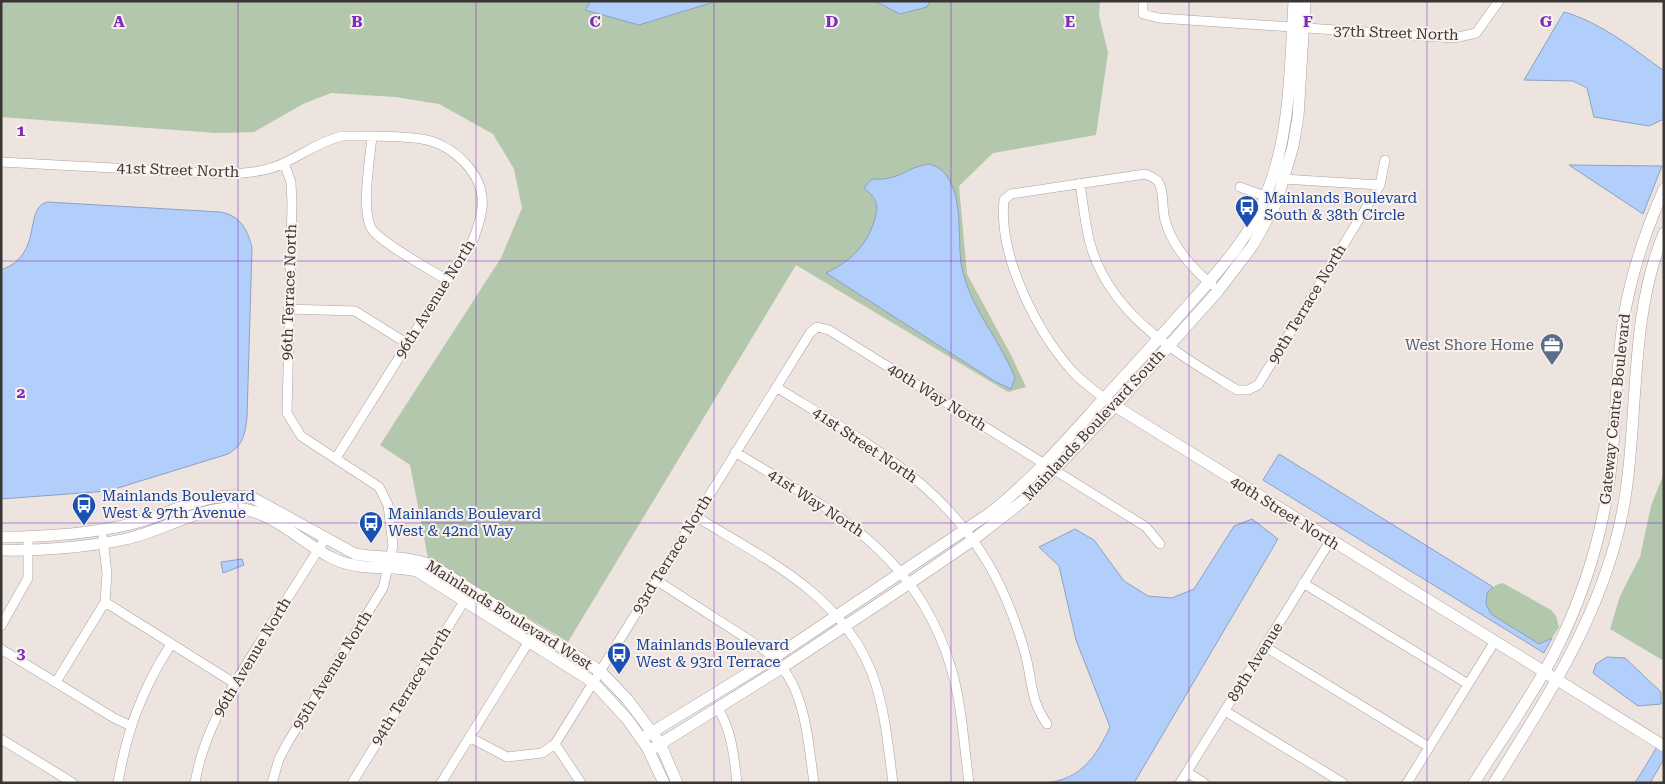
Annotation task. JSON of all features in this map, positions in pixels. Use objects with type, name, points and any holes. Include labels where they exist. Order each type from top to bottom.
[{"type":"street","name":"Mainlands Boulevard South","points":[[641,739],[838,616],[966,530],[1016,493],[1209,282],[1246,237],[1283,179],[1298,116],[1298,29],[1294,1]]},
{"type":"street","name":"Mainlands Boulevard South","points":[[649,751],[783,667],[910,583],[973,540],[1029,496],[1115,406],[1218,290],[1253,245],[1271,198],[1286,123],[1298,29],[1305,1]]},
{"type":"street","name":"37th Street North","points":[[1142,4],[1143,14],[1153,18],[1454,38],[1476,33],[1499,1]]},
{"type":"street","name":"41st Street North","points":[[1,162],[226,174],[252,173],[284,164],[329,139],[342,136],[422,139],[436,142]]},
{"type":"street","points":[[372,136],[367,214],[372,229],[382,239],[447,280]]},
{"type":"street","name":"96th Avenue North","points":[[336,458],[474,238],[482,207],[474,174],[465,162],[436,142]]},
{"type":"street","name":"90th Terrace North","points":[[1168,347],[1237,390],[1248,390],[1258,385],[1380,184],[1385,160]]},
{"type":"street","name":"96th Terrace North","points":[[284,164],[291,182],[292,204],[286,400],[290,420],[301,436],[336,458]]},
{"type":"street","points":[[1168,347],[1120,301],[1101,271],[1090,243],[1080,183],[1145,174],[1153,177],[1160,184],[1169,233],[1181,254],[1218,290]]},
{"type":"street","points":[[1283,179],[1380,184]]},
{"type":"street","name":"40th Street North","points":[[1080,183],[1011,194],[1004,200],[1003,210],[1008,244],[1017,275],[1029,304],[1058,353],[1074,372],[1115,406],[1330,541],[1544,670],[1664,746]]},
{"type":"street","points":[[1240,187],[1271,198]]},
{"type":"street","name":"Gateway Centre Boulevard","points":[[1474,783],[1544,670],[1577,604],[1598,540],[1607,496],[1623,322],[1640,250],[1664,189]]},
{"type":"street","name":"Gateway Centre Boulevard","points":[[1494,783],[1558,680],[1596,601],[1618,529],[1624,498],[1637,349],[1652,271],[1664,233]]},
{"type":"street","points":[[288,309],[355,312],[408,344]]},
{"type":"street","name":"93rd Terrace North","points":[[555,744],[810,333],[818,327]]},
{"type":"street","name":"40th Way North","points":[[818,327],[829,330],[1146,526],[1160,544]]},
{"type":"street","name":"41st Street North","points":[[776,387],[902,466],[926,487],[966,530],[1006,600],[1026,657],[1036,707],[1047,724]]},
{"type":"street","name":"41st Way North","points":[[735,452],[854,526],[876,545],[910,583],[935,624],[952,673],[970,783]]},
{"type":"street","points":[[336,458],[379,487],[384,495],[388,505],[392,538],[391,563]]},
{"type":"street","name":"Mainlands Boulevard West","points":[[1,550],[29,549],[103,536],[214,497],[239,495],[268,505],[325,539],[355,554],[417,571],[593,682],[628,720],[649,751],[664,783]]},
{"type":"street","points":[[1607,496],[1624,498]]},
{"type":"street","name":"Mainlands Boulevard West","points":[[1,537],[103,536],[126,539],[207,512],[232,508],[248,509],[261,514],[318,550],[347,564],[368,568],[391,563],[421,561],[600,671],[627,699],[660,743],[677,783]]},
{"type":"street","points":[[695,516],[793,576],[812,590],[846,625],[871,671],[879,697],[893,783]]},
{"type":"street","points":[[1,626],[28,578],[28,536]]},
{"type":"street","points":[[56,682],[105,602],[107,574],[103,536]]},
{"type":"street","name":"96th Avenue North","points":[[195,783],[203,747],[216,716],[234,682],[325,539]]},
{"type":"street","name":"89th Avenue","points":[[1180,783],[1330,541]]},
{"type":"street","name":"95th Avenue North","points":[[272,783],[279,759],[288,742],[383,588],[391,563]]},
{"type":"street","points":[[656,580],[775,657],[783,667],[801,705],[814,783]]},
{"type":"street","points":[[1304,583],[1468,684]]},
{"type":"street","name":"94th Terrace North","points":[[352,783],[471,590]]},
{"type":"street","points":[[105,602],[234,682]]},
{"type":"street","points":[[441,783],[536,630]]},
{"type":"street","points":[[1407,783],[1495,641]]},
{"type":"street","points":[[118,783],[130,726],[148,682],[171,644]]},
{"type":"street","points":[[1264,646],[1429,747]]},
{"type":"street","points":[[1,649],[130,726]]},
{"type":"street","points":[[717,707],[725,719],[730,735],[738,783]]},
{"type":"street","points":[[1225,711],[1343,783]]},
{"type":"street","points":[[469,737],[506,757],[542,753],[555,744],[581,783]]},
{"type":"street","points":[[1,739],[73,783]]},
{"type":"street","points":[[1187,772],[1204,783]]},
{"type":"green space","points":[[1,1],[1100,1],[1099,15],[1108,53],[1096,135],[993,153],[959,186],[967,274],[1011,355],[1026,387],[1008,392],[796,265],[568,642],[428,558],[410,465],[380,445],[501,258],[522,208],[514,169],[493,134],[439,104],[395,97],[331,93],[303,104],[254,132],[216,133],[1,117]]},
{"type":"green space","points":[[1664,473],[1664,661],[1610,629],[1620,596],[1640,557],[1651,506]]},
{"type":"green space","points":[[1503,583],[1551,610],[1556,616],[1559,627],[1552,638],[1539,644],[1491,614],[1485,604],[1487,593],[1496,585]]},
{"type":"water","points":[[591,1],[717,1],[639,25],[585,10]]},
{"type":"water","points":[[875,1],[930,1],[927,7],[900,14]]},
{"type":"water","points":[[1564,12],[1604,29],[1664,71],[1664,119],[1649,126],[1594,117],[1587,88],[1573,81],[1524,80]]},
{"type":"water","points":[[930,164],[942,170],[955,192],[958,206],[961,263],[965,279],[977,308],[1015,378],[1011,389],[994,381],[826,273],[856,253],[870,231],[876,216],[877,207],[875,199],[864,188],[872,179],[890,178],[914,168]]},
{"type":"water","points":[[1569,165],[1662,166],[1643,214]]},
{"type":"water","points":[[47,202],[220,212],[233,216],[242,224],[252,248],[247,417],[242,439],[233,451],[108,491],[1,499],[1,270],[14,263],[23,254],[28,244],[36,213],[40,206]]},
{"type":"water","points":[[1279,454],[1493,587],[1487,593],[1486,604],[1491,614],[1539,644],[1552,638],[1544,653],[1263,480]]},
{"type":"water","points":[[1252,519],[1278,539],[1134,783],[1046,783],[1069,777],[1086,765],[1099,748],[1110,727],[1076,640],[1059,566],[1039,547],[1075,529],[1094,540],[1124,581],[1148,596],[1172,598],[1194,589],[1234,526]]},
{"type":"water","points":[[242,559],[244,565],[223,573],[221,562]]},
{"type":"water","points":[[1607,657],[1625,658],[1661,692],[1661,704],[1638,706],[1593,673],[1596,664]]},
{"type":"water","points":[[1657,747],[1664,751],[1664,759],[1650,783],[1635,783]]},
{"type":"place","name":"Mainlands Boulevard South & 38th Circle","points":[[1247,228]]},
{"type":"place","name":"West Shore Home","points":[[1552,366]]},
{"type":"place","name":"Mainlands Boulevard West & 97th Avenue","points":[[84,526]]},
{"type":"place","name":"Mainlands Boulevard West & 42nd Way","points":[[371,544]]},
{"type":"place","name":"Mainlands Boulevard West & 93rd Terrace","points":[[619,675]]}]
